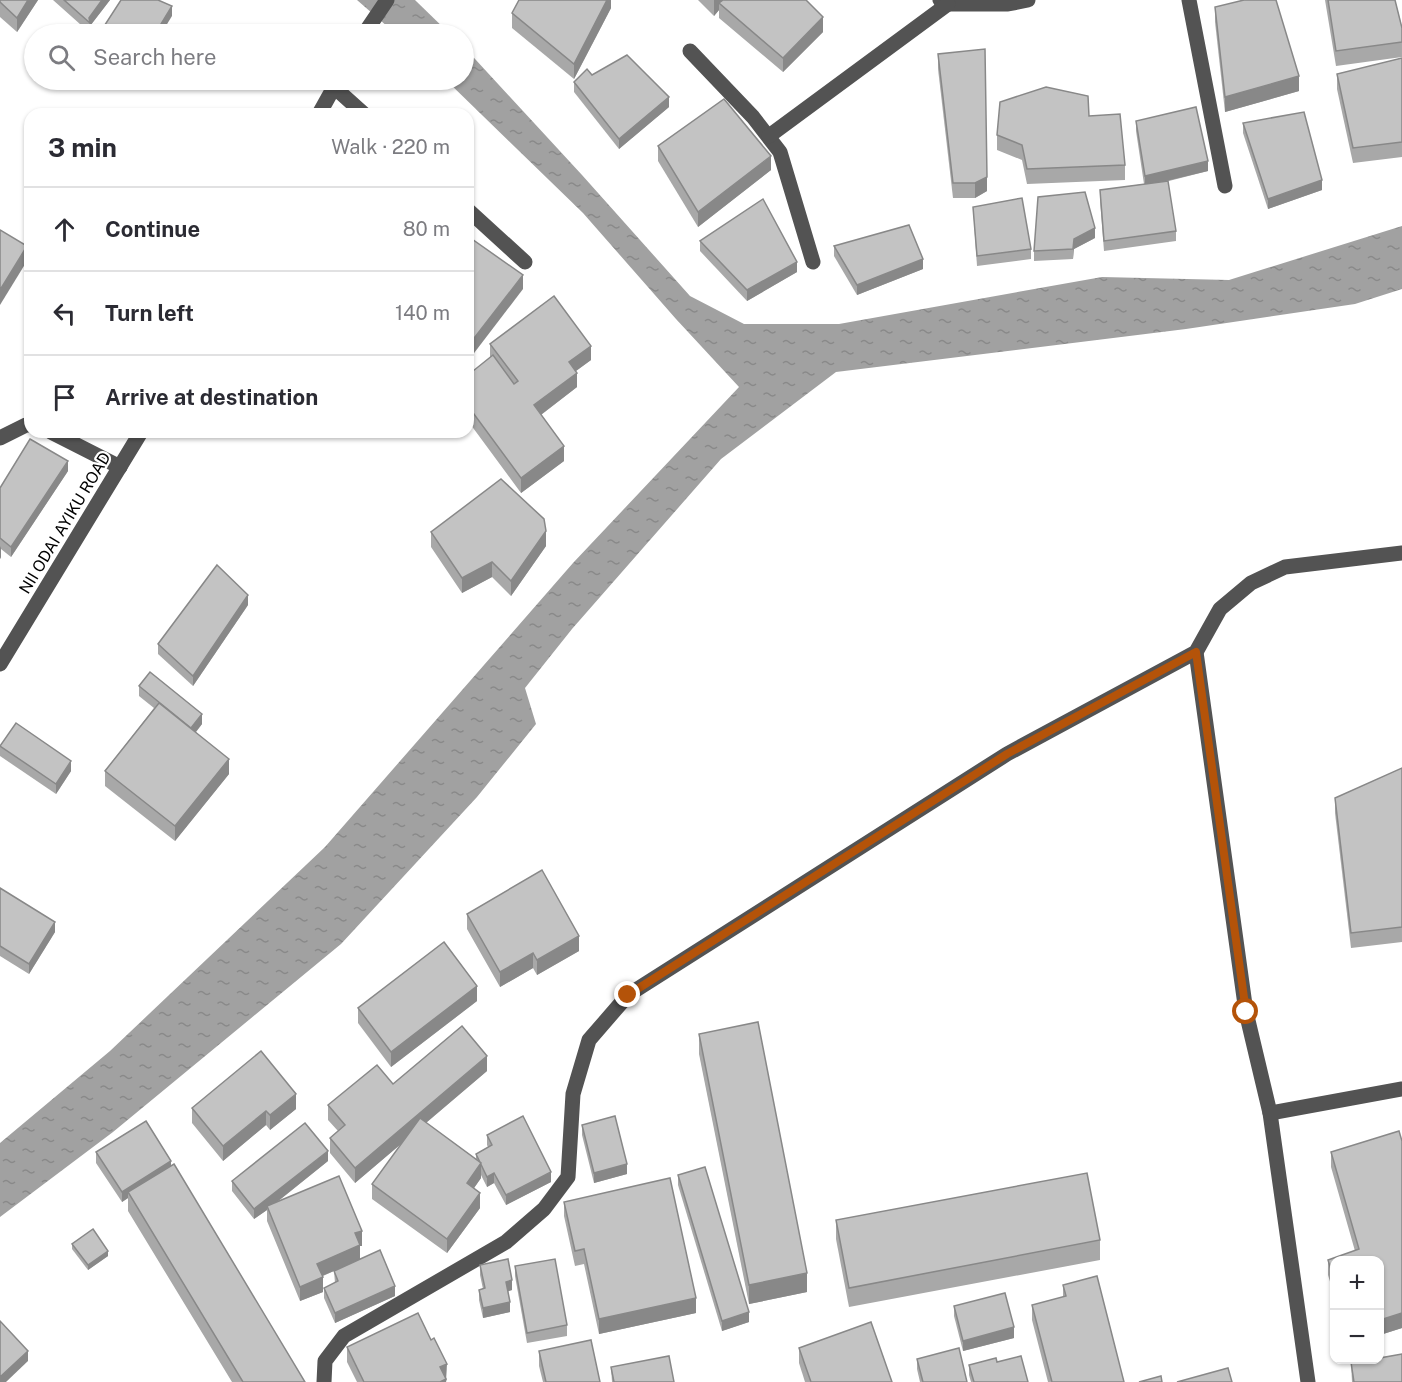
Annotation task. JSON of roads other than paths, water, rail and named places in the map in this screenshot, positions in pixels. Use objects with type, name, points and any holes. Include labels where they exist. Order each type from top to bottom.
[{"type":"street","points":[[370,24],[387,0]]},
{"type":"street","points":[[769,136],[944,2],[1008,4],[1028,0]]},
{"type":"street","points":[[1190,0],[1226,186]]},
{"type":"street","points":[[690,51],[769,136],[780,153],[813,262]]},
{"type":"street","points":[[322,108],[332,90]]},
{"type":"street","points":[[342,90],[359,108]]},
{"type":"street","points":[[474,215],[525,262]]},
{"type":"street","points":[[0,438],[24,426]]},
{"type":"street","points":[[63,438],[120,467]]},
{"type":"street","name":"NII ODAI AYIKU ROAD","points":[[0,664],[137,438]]},
{"type":"street","points":[[324,1382],[325,1361],[344,1336],[506,1242],[544,1209],[568,1177],[573,1094],[589,1040],[628,995],[1007,754],[1196,652],[1220,609],[1251,583],[1285,567],[1402,553]]},
{"type":"street","points":[[1196,652],[1246,1012],[1270,1113],[1308,1382]]},
{"type":"street","points":[[1270,1113],[1402,1089]]},
{"type":"water","points":[[357,0],[415,0],[440,24],[385,24]]},
{"type":"water","points":[[474,58],[690,296],[744,324],[839,324],[1102,277],[1229,280],[1402,226],[1402,289],[1355,304],[1186,329],[836,372],[721,459],[572,629],[525,688],[536,724],[477,797],[341,944],[113,1132],[0,1217],[0,1143],[110,1051],[325,847],[573,563],[739,387],[583,213],[456,90],[474,90]]}]
